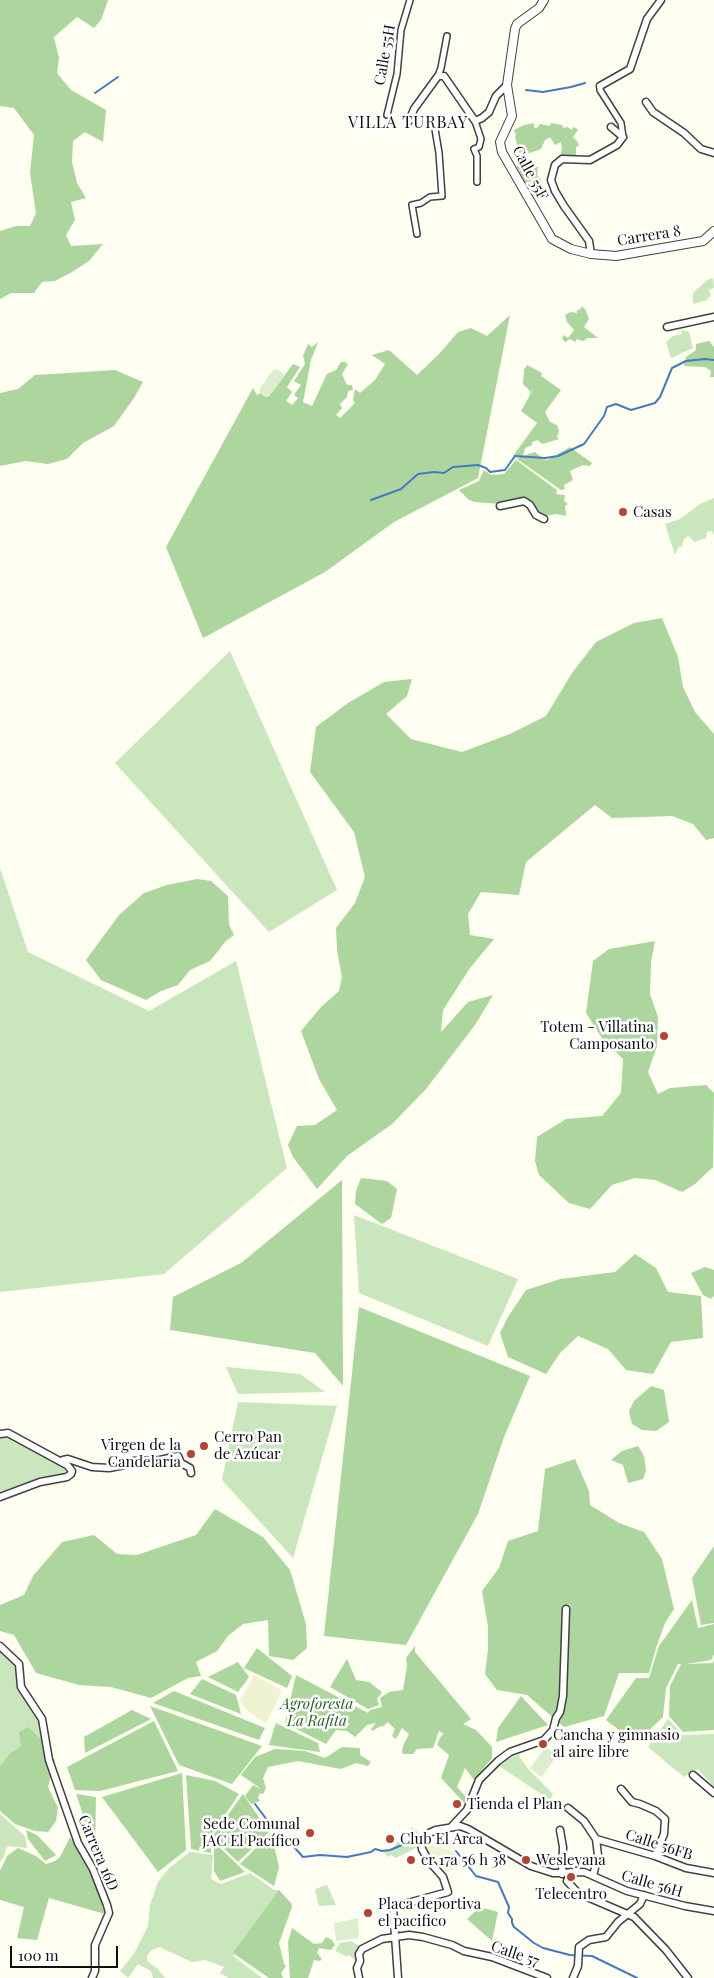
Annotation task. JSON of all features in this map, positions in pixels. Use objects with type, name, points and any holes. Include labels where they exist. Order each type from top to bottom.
[{"type":"street","name":"Calle 55H","points":[[387,115],[397,74],[401,30],[410,0]]},
{"type":"street","name":"Calle 55F","points":[[544,0],[539,8],[517,24],[515,29],[507,85],[512,116],[500,142],[502,152],[552,239],[571,249],[591,254]]},
{"type":"street","points":[[591,254],[589,241],[555,191],[551,180],[555,165],[562,159],[590,160],[616,145],[623,137],[621,123],[600,90],[600,86],[630,69],[647,19],[661,0]]},
{"type":"street","points":[[409,121],[414,109],[438,76],[447,36]]},
{"type":"street","points":[[438,76],[444,76],[475,121],[481,139],[479,147],[474,149],[477,156],[477,182]]},
{"type":"street","points":[[475,121],[482,118],[488,112],[496,96],[507,85]]},
{"type":"street","points":[[646,102],[653,112],[684,133],[701,149],[714,153]]},
{"type":"street","points":[[417,234],[412,205],[421,203],[430,197],[442,196],[439,153],[434,123]]},
{"type":"street","points":[[611,127],[623,137]]},
{"type":"street","name":"Carrera 8","points":[[591,254],[624,255],[703,241],[712,233]]},
{"type":"street","points":[[668,327],[714,317]]},
{"type":"street","points":[[500,506],[524,501],[530,505],[536,515],[544,519]]},
{"type":"street","points":[[0,1434],[8,1433],[68,1466]]},
{"type":"street","points":[[0,1497],[40,1482],[67,1477],[72,1471],[63,1460],[68,1459],[92,1467],[109,1468],[125,1465],[133,1461],[160,1460],[178,1456],[181,1463],[190,1468],[191,1473]]},
{"type":"street","points":[[398,1978],[392,1907],[448,1892],[443,1877],[428,1860],[421,1843],[428,1833],[451,1827],[467,1810],[479,1780],[498,1760],[510,1752],[544,1740],[553,1730],[556,1718],[560,1712],[563,1696],[566,1609]]},
{"type":"street","name":"Carrera 16D","points":[[0,1646],[19,1664],[22,1687],[42,1719],[49,1760],[72,1828],[93,1869],[109,1913],[96,1945],[95,1971],[92,1978]]},
{"type":"street","points":[[693,1775],[714,1793]]},
{"type":"street","points":[[621,1789],[632,1802],[656,1811],[665,1819],[664,1834],[655,1856]]},
{"type":"street","points":[[568,1808],[584,1821],[596,1839],[598,1855],[593,1876]]},
{"type":"street","name":"Calle 56H","points":[[451,1827],[460,1826],[468,1829],[531,1866],[562,1874],[584,1872],[610,1885],[685,1906],[714,1911]]},
{"type":"street","points":[[560,1830],[563,1847],[562,1874]]},
{"type":"street","name":"Calle 56FB","points":[[596,1839],[655,1856],[686,1868],[714,1873]]},
{"type":"street","points":[[571,1872],[567,1881],[578,1893],[629,1914],[636,1919],[666,1950],[688,1978]]},
{"type":"street","points":[[573,1978],[578,1966],[579,1947],[587,1941],[606,1936],[618,1922],[640,1904],[644,1895]]},
{"type":"street","name":"Calle 57","points":[[359,1978],[357,1968],[360,1961],[359,1954],[362,1949],[382,1939],[409,1935],[423,1937],[452,1945],[464,1951],[492,1957],[543,1977]]},
{"type":"green space","points":[[0,0],[108,0],[101,20],[94,28],[77,17],[54,37],[59,58],[57,73],[71,90],[106,110],[103,142],[85,132],[73,141],[72,162],[77,183],[86,198],[71,202],[75,220],[66,235],[71,246],[103,244],[89,261],[55,281],[42,282],[34,293],[11,293],[0,299],[0,231],[16,226],[30,226],[36,213],[30,173],[34,135],[14,108],[0,106]]},
{"type":"green space","points":[[534,123],[534,128],[537,128],[540,124],[550,126],[551,123],[562,125],[563,128],[567,127],[572,130],[573,127],[576,128],[578,130],[573,137],[579,146],[576,147],[576,158],[560,157],[561,142],[555,145],[550,137],[545,140],[541,149],[527,154],[527,159],[535,164],[533,166],[538,167],[537,175],[541,180],[543,190],[538,192],[536,182],[526,183],[516,167],[522,162],[514,130]]},
{"type":"green space","points":[[713,278],[714,288],[709,290],[711,296],[707,298],[708,300],[693,304],[693,293],[707,280]]},
{"type":"green space","points":[[581,306],[585,309],[589,319],[584,327],[598,338],[587,338],[583,341],[576,339],[576,342],[570,339],[565,342],[562,338],[564,335],[568,338],[574,330],[567,322],[565,315],[571,312],[577,313]]},
{"type":"green space","points":[[510,315],[478,478],[394,522],[325,572],[203,638],[166,547],[253,388],[257,395],[260,393],[266,397],[269,396],[293,364],[300,367],[287,387],[292,392],[286,401],[292,405],[298,398],[294,395],[301,385],[294,381],[305,364],[303,356],[308,344],[312,347],[318,342],[311,360],[303,402],[312,406],[327,374],[336,370],[341,362],[345,362],[348,364],[342,374],[347,385],[352,385],[353,390],[348,391],[347,397],[340,404],[342,408],[336,415],[340,418],[355,403],[353,400],[355,389],[360,393],[375,380],[385,364],[372,355],[389,350],[417,375],[458,332],[471,328],[487,336]]},
{"type":"green space","points":[[682,330],[689,332],[693,348],[671,358],[666,342],[673,336],[682,334]]},
{"type":"green space","points":[[709,341],[714,347],[714,377],[710,377],[711,371],[705,367],[684,366],[686,357],[696,350],[696,344]]},
{"type":"green space","points":[[527,365],[542,373],[541,376],[561,390],[545,412],[550,422],[557,425],[559,431],[557,437],[559,439],[542,444],[538,440],[532,442],[532,445],[525,448],[523,456],[535,452],[547,460],[570,447],[592,463],[590,466],[583,465],[570,471],[573,480],[564,485],[565,489],[561,490],[517,459],[520,457],[513,456],[537,423],[521,411],[534,388],[529,395],[530,391],[523,384],[524,370]]},
{"type":"green space","points":[[277,369],[284,374],[284,377],[269,396],[266,397],[260,393],[260,388],[273,370]]},
{"type":"green space","points":[[115,370],[143,382],[114,426],[83,443],[67,459],[48,464],[26,461],[0,466],[0,393],[18,389],[35,375]]},
{"type":"green space","points":[[516,460],[557,490],[556,494],[565,495],[564,501],[568,504],[565,506],[566,516],[557,514],[544,516],[525,497],[500,504],[475,502],[469,500],[459,490],[479,481],[484,470],[491,475],[504,474]]},
{"type":"green space","points":[[714,498],[714,536],[712,531],[707,532],[706,538],[695,542],[688,536],[684,539],[682,546],[678,548],[675,555],[665,524],[680,519],[700,504]]},
{"type":"green space","points":[[662,618],[678,657],[683,687],[695,712],[714,734],[714,838],[706,840],[693,824],[672,816],[612,818],[595,805],[526,862],[519,895],[481,892],[468,914],[470,935],[494,939],[470,968],[443,1010],[441,1032],[468,1002],[493,995],[475,1025],[426,1089],[392,1124],[347,1156],[317,1189],[293,1157],[288,1145],[297,1126],[315,1125],[337,1110],[319,1079],[301,1031],[321,1007],[339,991],[342,977],[337,950],[336,928],[355,903],[365,877],[354,832],[310,772],[316,727],[348,703],[384,682],[412,679],[407,696],[386,714],[411,739],[462,752],[510,734],[546,716],[572,673],[596,642],[634,623]]},
{"type":"green space","points":[[230,651],[337,890],[269,932],[115,763]]},
{"type":"green space","points":[[0,868],[28,952],[149,1011],[236,961],[287,1168],[164,1274],[0,1292]]},
{"type":"green space","points":[[197,879],[211,881],[228,896],[229,925],[234,935],[226,941],[210,961],[190,970],[178,985],[161,991],[146,1000],[101,980],[86,960],[119,915],[144,893],[167,885]]},
{"type":"green space","points":[[655,941],[651,962],[650,994],[658,1017],[657,1046],[648,1072],[658,1094],[670,1088],[706,1085],[714,1093],[713,1167],[695,1184],[682,1192],[655,1180],[635,1178],[612,1185],[590,1209],[569,1203],[539,1175],[535,1161],[537,1137],[566,1119],[602,1116],[621,1093],[623,1059],[602,1038],[586,1013],[593,961],[609,949]]},
{"type":"green space","points":[[361,1178],[387,1181],[397,1189],[391,1218],[382,1224],[355,1204],[356,1191]]},
{"type":"green space","points":[[342,1180],[343,1386],[315,1353],[170,1330],[173,1297],[241,1263]]},
{"type":"green space","points":[[354,1215],[518,1279],[488,1346],[359,1293]]},
{"type":"green space","points":[[635,1254],[656,1268],[668,1292],[701,1296],[703,1338],[671,1342],[653,1374],[626,1370],[608,1349],[578,1336],[560,1353],[546,1374],[508,1357],[500,1333],[526,1290],[560,1279],[615,1272]]},
{"type":"green space","points":[[705,1267],[714,1270],[714,1296],[711,1299],[703,1295],[691,1273]]},
{"type":"green space","points":[[359,1307],[530,1376],[504,1437],[478,1514],[406,1645],[324,1636]]},
{"type":"green space","points":[[226,1367],[300,1374],[325,1392],[238,1394]]},
{"type":"green space","points":[[651,1386],[664,1390],[669,1422],[656,1431],[642,1430],[632,1424],[629,1411],[634,1401]]},
{"type":"green space","points":[[238,1402],[337,1406],[293,1558],[222,1480]]},
{"type":"green space","points":[[2,1433],[68,1466],[71,1474],[0,1497],[0,1434]]},
{"type":"green space","points":[[638,1446],[644,1456],[646,1471],[643,1479],[628,1483],[623,1465],[611,1460],[622,1451]]},
{"type":"green space","points":[[575,1459],[589,1491],[590,1505],[619,1523],[644,1532],[662,1559],[674,1609],[665,1623],[649,1673],[619,1673],[604,1716],[564,1727],[527,1695],[497,1690],[485,1674],[488,1627],[482,1591],[499,1568],[508,1541],[538,1531],[545,1469]]},
{"type":"green space","points":[[215,1509],[263,1537],[290,1570],[306,1624],[307,1648],[293,1660],[269,1656],[268,1620],[243,1624],[228,1636],[217,1651],[196,1662],[201,1676],[188,1678],[151,1698],[111,1687],[79,1685],[36,1673],[14,1635],[0,1631],[0,1605],[24,1595],[33,1576],[62,1542],[94,1535],[117,1554],[137,1555],[196,1535]]},
{"type":"green space","points":[[714,1546],[714,1623],[701,1625],[692,1578]]},
{"type":"green space","points":[[692,1600],[698,1628],[714,1624],[714,1654],[711,1660],[686,1664],[713,1663],[714,1660],[714,1730],[683,1732],[669,1716],[670,1686],[681,1664],[678,1664],[666,1688],[663,1717],[646,1733],[628,1737],[606,1720],[636,1678],[649,1678],[659,1646]]},
{"type":"green space","points":[[0,1646],[19,1664],[21,1687],[42,1719],[43,1741],[21,1746],[10,1753],[0,1766]]},
{"type":"green space","name":"Agroforesta La Rafita","points":[[415,1646],[415,1652],[471,1719],[463,1724],[476,1730],[492,1747],[492,1758],[474,1780],[465,1768],[457,1787],[466,1797],[467,1806],[441,1778],[449,1755],[437,1745],[444,1734],[439,1731],[433,1748],[417,1749],[413,1754],[403,1754],[403,1746],[409,1734],[402,1728],[396,1739],[392,1736],[395,1729],[388,1722],[372,1731],[371,1729],[376,1723],[367,1725],[355,1737],[347,1731],[336,1730],[326,1744],[285,1723],[296,1675],[368,1713],[370,1710],[382,1707],[380,1698],[389,1692],[403,1690],[407,1666],[406,1658]]},
{"type":"green space","points":[[257,1648],[292,1676],[287,1688],[244,1668]]},
{"type":"green space","points":[[347,1659],[356,1680],[369,1682],[382,1692],[377,1699],[379,1705],[368,1709],[330,1687]]},
{"type":"green space","points":[[238,1662],[249,1677],[238,1692],[208,1677]]},
{"type":"green space","points":[[254,1675],[282,1690],[266,1724],[248,1711],[240,1701]]},
{"type":"green space","points":[[202,1679],[236,1695],[241,1714],[190,1694]]},
{"type":"green space","points":[[174,1691],[265,1728],[259,1740],[153,1703]]},
{"type":"green space","points":[[521,1696],[548,1725],[496,1742],[498,1728]]},
{"type":"green space","points":[[150,1706],[262,1746],[232,1784],[179,1765]]},
{"type":"green space","points":[[132,1710],[151,1719],[85,1753],[84,1737]]},
{"type":"green space","points":[[668,1719],[683,1735],[714,1734],[714,1787],[698,1769],[684,1777],[648,1747]]},
{"type":"green space","points":[[154,1721],[178,1771],[100,1791],[75,1790],[67,1767]]},
{"type":"green space","points":[[276,1723],[318,1743],[320,1752],[269,1745]]},
{"type":"green space","points":[[28,1727],[43,1741],[47,1752],[55,1760],[48,1787],[58,1808],[56,1821],[48,1832],[35,1831],[15,1824],[0,1811],[0,1766],[10,1753],[21,1746],[19,1732]]},
{"type":"green space","points":[[342,1747],[360,1748],[360,1755],[371,1762],[368,1766],[356,1763],[341,1769],[298,1761],[268,1767],[263,1778],[266,1788],[263,1794],[260,1793],[258,1798],[260,1801],[251,1804],[245,1796],[253,1785],[260,1788],[241,1775],[255,1757],[275,1749],[305,1751],[325,1758]]},
{"type":"green space","points":[[546,1747],[557,1756],[541,1777],[530,1768]]},
{"type":"green space","points":[[518,1755],[529,1770],[553,1794],[550,1800],[498,1765],[507,1758]]},
{"type":"green space","points":[[182,1773],[186,1850],[158,1872],[102,1797]]},
{"type":"green space","points":[[186,1775],[215,1781],[239,1794],[211,1836],[211,1853],[191,1849]]},
{"type":"green space","points":[[76,1794],[96,1797],[95,1850]]},
{"type":"green space","points":[[243,1794],[269,1832],[238,1862],[212,1837]]},
{"type":"green space","points":[[0,1814],[25,1836],[27,1848],[7,1846],[0,1862]]},
{"type":"green space","points":[[411,1827],[421,1834],[418,1847],[396,1858],[391,1855],[388,1857],[382,1850],[392,1849],[399,1841],[407,1843]]},
{"type":"green space","points":[[26,1830],[37,1835],[56,1855],[45,1861],[28,1839]]},
{"type":"green space","points":[[271,1833],[279,1867],[274,1886],[240,1864]]},
{"type":"green space","points":[[70,1837],[94,1879],[105,1914],[49,1898],[37,1940],[17,1938],[24,1907],[0,1900],[0,1871],[7,1856],[18,1848],[36,1856],[46,1864],[60,1857]]},
{"type":"green space","points":[[214,1842],[245,1872],[220,1881],[214,1871]]},
{"type":"green space","points":[[425,1842],[454,1852],[465,1864],[444,1873],[427,1852]]},
{"type":"green space","points":[[190,1852],[213,1855],[211,1879],[221,1884],[250,1873],[274,1890],[279,1890],[233,1956],[262,1978],[229,1978],[220,1973],[224,1967],[205,1960],[192,1962],[159,1947],[152,1950],[147,1956],[147,1961],[158,1969],[165,1978],[153,1978],[151,1971],[138,1964],[128,1978],[120,1971],[134,1954],[148,1926],[150,1905],[158,1882],[169,1868]]},
{"type":"green space","points":[[327,1885],[336,1905],[319,1906],[315,1889]]},
{"type":"green space","points":[[279,1890],[291,1903],[292,1907],[279,1943],[286,1966],[281,1973],[283,1978],[269,1978],[233,1953]]},
{"type":"green space","points":[[480,1907],[498,1912],[492,1941],[467,1919]]},
{"type":"green space","points":[[358,1918],[359,1938],[336,1941],[334,1923]]},
{"type":"green space","points":[[292,1928],[314,1944],[322,1943],[326,1937],[332,1940],[335,1945],[331,1950],[319,1948],[317,1953],[322,1959],[320,1961],[314,1960],[308,1978],[290,1978],[288,1942]]},
{"type":"green space","points":[[351,1941],[362,1948],[357,1962],[349,1955],[346,1956],[335,1951],[340,1943]]},
{"type":"waterway","points":[[95,93],[118,77]]},
{"type":"waterway","points":[[526,90],[543,92],[585,83]]},
{"type":"waterway","points":[[371,500],[401,489],[418,474],[444,473],[453,467],[478,465],[490,472],[505,470],[515,456],[545,458],[558,456],[584,444],[604,416],[607,407],[616,404],[631,410],[655,403],[660,397],[672,368],[686,361],[714,360]]},
{"type":"waterway","points":[[255,1804],[267,1820],[276,1827],[303,1857],[320,1855],[347,1857],[371,1852],[375,1849],[382,1851],[390,1850],[410,1839],[419,1838]]},
{"type":"waterway","points":[[456,1851],[476,1876],[498,1882],[509,1907],[508,1913],[514,1927],[534,1943],[543,1948],[570,1955],[592,1956],[637,1978]]},
{"type":"place","name":"Casas","points":[[623,512]]},
{"type":"place","name":"Totem - Villatina Camposanto","points":[[664,1036]]},
{"type":"place","name":"Cerro Pan de Azúcar","points":[[204,1446]]},
{"type":"place","name":"Virgen de la Candelaria","points":[[191,1454]]},
{"type":"place","name":"Cancha y gimnasio al aire libre","points":[[543,1744]]},
{"type":"place","name":"Tienda el Plan","points":[[457,1804]]},
{"type":"place","name":"Sede Comunal JAC El Pacífico","points":[[310,1833]]},
{"type":"place","name":"Club El Arca","points":[[390,1839]]},
{"type":"place","name":"cr 17a 56 h 38","points":[[411,1860]]},
{"type":"place","name":"Wesleyana","points":[[526,1860]]},
{"type":"place","name":"Telecentro","points":[[571,1877]]},
{"type":"place","name":"Placa deportiva el pacifico","points":[[368,1913]]},
{"type":"district","name":"VILLA TURBAY","points":[[408,123]]}]
